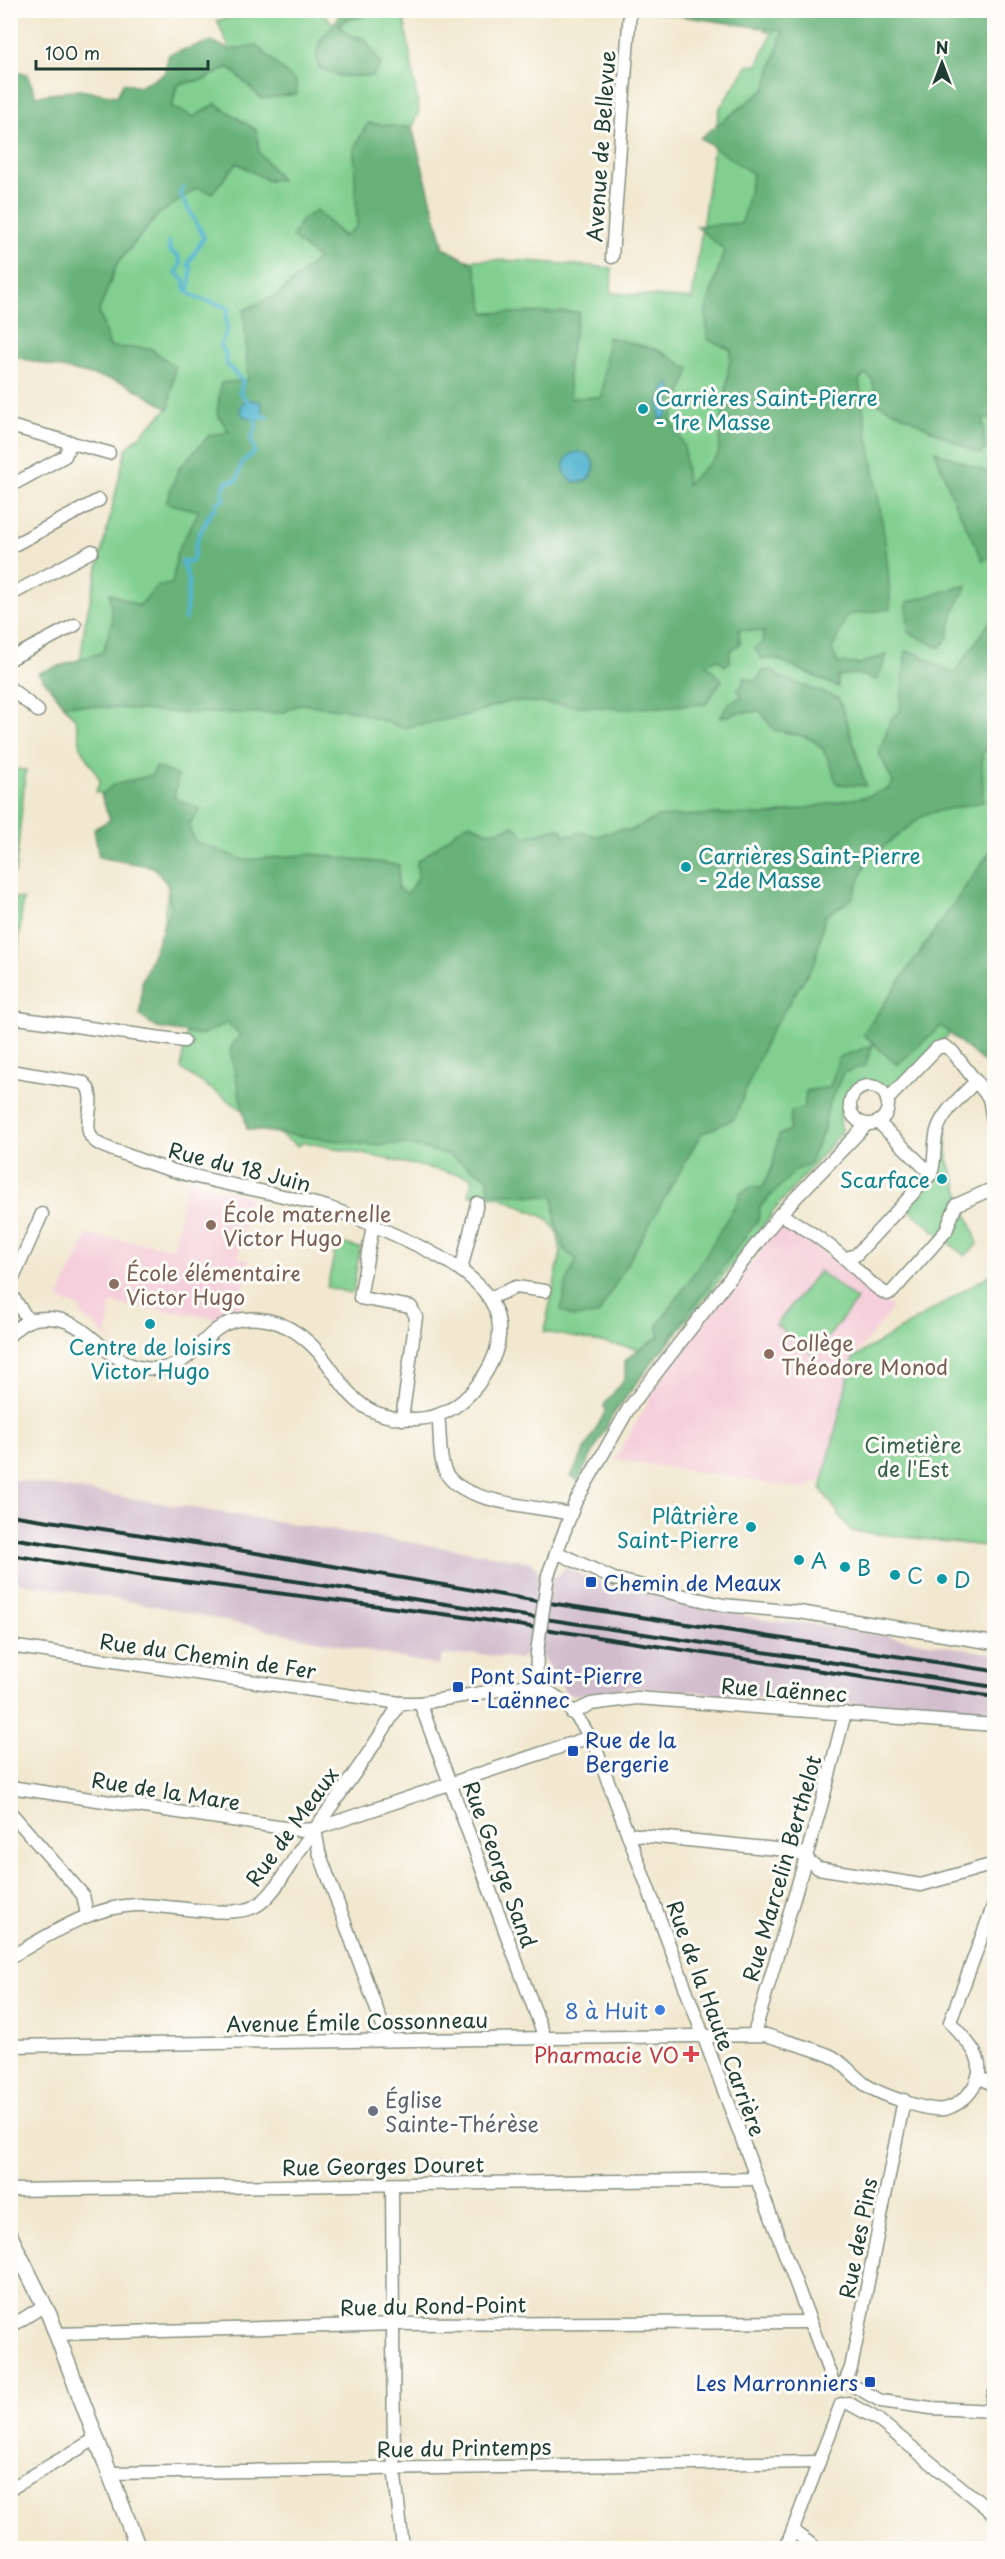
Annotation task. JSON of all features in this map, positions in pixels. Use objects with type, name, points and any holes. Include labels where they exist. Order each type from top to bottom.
[{"type":"main road","points":[[10,2236],[57,2334],[138,2548]]},
{"type":"street","name":"Avenue de Bellevue","points":[[612,257],[630,10]]},
{"type":"street","points":[[10,426],[110,453]]},
{"type":"street","points":[[10,486],[65,456],[71,442]]},
{"type":"street","points":[[10,548],[99,500]]},
{"type":"street","points":[[10,595],[92,550]]},
{"type":"street","points":[[10,659],[75,625]]},
{"type":"street","points":[[10,688],[38,711]]},
{"type":"street","points":[[10,1017],[184,1041]]},
{"type":"street","points":[[400,1703],[420,1703],[536,1686],[537,1653],[548,1575],[558,1553],[570,1514],[629,1408],[780,1214],[886,1113],[887,1100],[937,1048],[944,1046],[989,1098],[994,1127]]},
{"type":"street","name":"Rue du 18 Juin","points":[[10,1071],[84,1083],[90,1089],[89,1133],[94,1141],[100,1144],[140,1161],[326,1207],[373,1225],[433,1253],[476,1280],[490,1298],[497,1322],[498,1342],[490,1366],[466,1399],[450,1411],[438,1416],[402,1419],[384,1416],[362,1406],[302,1336],[276,1322],[248,1319],[226,1324],[215,1331],[193,1354],[178,1363],[162,1368],[143,1368],[123,1362],[74,1323],[59,1317],[29,1321],[20,1325],[10,1335]]},
{"type":"street","points":[[846,1258],[856,1255],[931,1174],[934,1165],[936,1132],[940,1121],[976,1081]]},
{"type":"street","points":[[887,1100],[875,1087],[868,1086],[856,1090],[850,1101],[851,1114],[872,1124],[931,1174]]},
{"type":"street","points":[[780,1214],[800,1224],[846,1258],[886,1294],[892,1292],[946,1232],[956,1205],[994,1188]]},
{"type":"street","points":[[460,1270],[477,1203]]},
{"type":"street","points":[[10,1285],[42,1214]]},
{"type":"street","points":[[373,1225],[360,1298],[411,1307],[416,1311],[402,1419]]},
{"type":"street","points":[[490,1298],[516,1287],[545,1291]]},
{"type":"street","points":[[10,1293],[29,1321]]},
{"type":"street","points":[[438,1416],[444,1469],[455,1483],[484,1497],[570,1514]]},
{"type":"street","points":[[558,1553],[614,1579],[723,1605],[799,1612],[994,1643]]},
{"type":"street","name":"Rue du Chemin de Fer","points":[[10,1646],[400,1703]]},
{"type":"street","name":"Rue de la Haute Carrière","points":[[536,1686],[555,1694],[590,1737],[810,2322],[844,2384],[832,2397],[845,2403]]},
{"type":"street","name":"Rue Laënnec","points":[[572,1713],[591,1704],[637,1698],[994,1725]]},
{"type":"street","name":"Rue de Meaux","points":[[10,1957],[87,1915],[136,1905],[231,1911],[254,1907],[270,1893],[400,1703]]},
{"type":"street","name":"Rue George Sand","points":[[420,1703],[545,2038]]},
{"type":"street","name":"Rue Marcelin Berthelot","points":[[754,2034],[821,1806],[845,1713]]},
{"type":"street","points":[[388,2040],[319,1852],[315,1828],[590,1737]]},
{"type":"street","name":"Rue de la Mare","points":[[10,1787],[298,1830],[315,1828]]},
{"type":"street","points":[[10,1812],[83,1895],[87,1915]]},
{"type":"street","points":[[628,1834],[796,1851],[818,1868],[921,1885],[994,1864]]},
{"type":"street","points":[[994,1904],[950,2022],[967,2038],[973,2048],[978,2061],[978,2077],[994,2085]]},
{"type":"street","name":"Avenue Émile Cossonneau","points":[[10,2046],[754,2034],[766,2035],[832,2057],[863,2083],[904,2100],[943,2109],[963,2100],[978,2077]]},
{"type":"street","name":"Rue des Pins","points":[[786,2548],[819,2462],[845,2403],[854,2395],[844,2384],[851,2368],[904,2100]]},
{"type":"street","name":"Rue Georges Douret","points":[[10,2190],[755,2179]]},
{"type":"street","points":[[392,2185],[395,2324],[394,2467],[403,2548]]},
{"type":"street","points":[[10,2326],[45,2305]]},
{"type":"street","name":"Rue du Rond-Point","points":[[57,2334],[395,2324],[810,2322]]},
{"type":"street","points":[[844,2384],[881,2401],[932,2408],[993,2411],[994,2394]]},
{"type":"street","points":[[877,2420],[881,2401]]},
{"type":"street","points":[[845,2403],[877,2420],[994,2514]]},
{"type":"street","points":[[10,2489],[97,2438]]},
{"type":"street","name":"Rue du Printemps","points":[[110,2473],[819,2462]]},
{"type":"street","points":[[793,2531],[816,2548]]},
{"type":"shaded area","points":[[187,1181],[249,1196],[239,1258],[249,1260],[240,1307],[217,1318],[111,1303],[107,1332],[109,1341],[95,1325],[81,1315],[81,1308],[58,1299],[87,1235],[174,1248]]},
{"type":"shaded area","name":"Collège Théodore Monod","points":[[784,1221],[893,1308],[853,1358],[824,1478],[806,1489],[615,1459],[662,1378]]},
{"type":"shaded area","points":[[10,1479],[528,1561],[535,1566],[540,1576],[556,1577],[565,1567],[593,1580],[768,1621],[813,1624],[994,1654],[994,1715],[631,1687],[576,1695],[566,1693],[543,1658],[531,1649],[520,1659],[477,1654],[442,1656],[439,1666],[156,1606],[11,1581]]},
{"type":"green space","points":[[288,10],[314,11],[330,19],[334,25],[319,41],[339,76],[372,76],[380,64],[365,39],[349,35],[339,25],[346,20],[364,16],[366,11],[403,11],[419,112],[412,128],[368,123],[354,148],[357,226],[344,237],[316,210],[319,258],[277,295],[244,310],[248,380],[217,410],[431,259],[527,261],[612,268],[611,293],[692,299],[719,109],[748,65],[757,65],[772,33],[765,31],[778,11],[994,11],[994,989],[978,1003],[895,1092],[880,1084],[851,1093],[840,1113],[841,1133],[770,1215],[661,1353],[544,1332],[561,1252],[557,1231],[546,1218],[500,1197],[469,1195],[472,1177],[305,1142],[297,1146],[181,1069],[187,1030],[150,1021],[179,810],[96,792],[100,780],[81,747],[76,720],[63,704],[75,704],[85,623],[126,449],[169,407],[175,367],[150,348],[110,348],[99,311],[117,264],[158,215],[197,188],[212,193],[237,163],[267,180],[280,180],[259,152],[256,130],[216,104],[194,117],[172,107],[177,85],[204,79],[229,67],[262,99],[230,50],[217,20]]},
{"type":"green space","points":[[341,11],[366,11],[365,16],[346,20],[339,25],[349,35],[365,39],[381,64],[372,76],[339,76],[319,68],[317,51],[319,44]]},
{"type":"green space","points":[[647,11],[994,11],[994,419],[983,419],[985,449],[981,454],[878,404],[872,379],[865,374],[859,380],[886,551],[890,609],[847,615],[832,650],[838,663],[859,664],[887,655],[877,680],[857,674],[838,676],[838,687],[777,659],[761,659],[755,648],[761,644],[764,632],[739,629],[740,644],[730,651],[730,661],[725,666],[718,659],[706,664],[722,680],[706,704],[622,709],[511,701],[463,716],[403,728],[355,711],[300,704],[282,713],[180,713],[63,704],[38,673],[103,652],[112,622],[110,593],[139,606],[158,586],[172,584],[177,552],[199,511],[166,503],[179,468],[210,435],[229,432],[217,413],[221,383],[248,380],[244,310],[278,295],[318,259],[292,237],[301,221],[316,210],[343,237],[357,226],[354,148],[368,123],[412,128],[444,248],[474,264],[485,313],[579,312],[568,363],[570,398],[602,397],[608,337],[658,350],[690,369],[671,420],[684,445],[687,484],[718,455],[731,350],[707,339],[706,310],[724,250],[696,226],[742,223],[753,174],[700,138],[765,89],[783,31]]},
{"type":"green space","points":[[212,41],[230,50],[256,45],[296,82],[297,94],[262,99],[229,67],[205,79],[177,85],[172,107],[194,117],[215,104],[256,130],[259,152],[281,180],[267,180],[237,163],[212,193],[197,188],[158,215],[117,264],[99,311],[110,347],[150,348],[175,367],[169,409],[125,383],[11,356],[11,72],[27,74],[36,96],[79,90],[117,96],[123,83],[139,87],[164,74],[169,54]]},
{"type":"green space","points":[[935,451],[994,475],[994,554],[983,561],[954,501]]},
{"type":"green space","points":[[967,585],[954,611],[948,637],[940,648],[908,632],[907,602]]},
{"type":"green space","points":[[994,616],[994,740],[982,754],[983,802],[925,814],[868,859],[852,899],[825,916],[815,962],[768,1036],[734,1119],[701,1134],[598,1315],[572,1317],[561,1310],[566,1284],[577,1259],[565,1251],[555,1219],[554,1197],[488,1193],[488,1178],[447,1154],[402,1144],[369,1145],[247,1129],[230,1049],[240,1034],[227,1023],[201,1035],[157,1028],[140,1016],[142,981],[171,908],[167,884],[153,867],[99,857],[94,829],[110,820],[101,795],[113,785],[152,775],[156,767],[178,776],[174,798],[201,809],[189,825],[194,841],[244,860],[313,854],[399,865],[398,888],[407,894],[418,878],[417,862],[465,825],[471,823],[488,831],[514,826],[526,837],[557,828],[563,831],[563,835],[575,835],[579,832],[597,836],[621,829],[630,831],[657,817],[719,814],[771,815],[868,796],[890,788],[893,782],[879,753],[891,719],[900,711],[906,651],[918,654],[954,674]]},
{"type":"green space","points":[[772,669],[779,677],[838,698],[866,786],[837,784],[823,750],[817,744],[801,736],[774,730],[760,711],[737,713],[720,718],[729,703],[742,697],[738,690],[743,685],[744,677],[755,681],[763,672]]},
{"type":"green space","points":[[11,769],[26,770],[15,873],[10,873]]},
{"type":"green space","points":[[994,846],[994,1071],[941,1026],[897,1065],[863,1034]]},
{"type":"green space","points":[[10,898],[23,899],[17,959],[11,959]]},
{"type":"green space","points":[[873,1045],[865,1066],[843,1073],[828,1107],[823,1131],[810,1163],[796,1170],[760,1207],[758,1220],[612,1416],[578,1481],[571,1476],[605,1412],[604,1405],[625,1378],[625,1361],[633,1353],[659,1337],[658,1325],[709,1249],[736,1205],[740,1193],[751,1187],[762,1188],[772,1168],[779,1135],[790,1130],[791,1111],[804,1108],[806,1091],[830,1087],[839,1057]]},
{"type":"green space","points":[[945,1124],[948,1160],[978,1244],[965,1256],[906,1207],[936,1176],[941,1134]]},
{"type":"green space","points":[[337,1242],[360,1248],[353,1292],[350,1293],[327,1287]]},
{"type":"green space","points":[[819,1271],[857,1300],[814,1355],[776,1325]]},
{"type":"green space","name":"Cimetière de l'Est","points":[[994,1272],[994,1547],[851,1531],[821,1489],[853,1358]]},
{"type":"water","points":[[670,384],[672,389],[667,415],[660,422],[659,404],[666,386]]},
{"type":"water","points":[[250,400],[261,402],[263,415],[259,421],[243,416],[240,410],[242,403]]},
{"type":"water","points":[[579,452],[585,453],[593,461],[593,473],[585,481],[579,482],[573,481],[565,473],[564,467],[565,461],[573,453]]},
{"type":"waterway","points":[[183,187],[180,194],[204,237],[188,264],[191,268],[189,291]]},
{"type":"waterway","points":[[169,242],[169,250],[178,256],[181,265],[176,272],[184,280],[189,293],[229,309],[226,317],[227,331],[220,346],[225,352],[227,365],[243,381],[240,393],[248,402]]},
{"type":"waterway","points":[[259,418],[263,415],[268,418]]},
{"type":"waterway","points":[[185,619],[189,581],[182,561],[192,562],[198,537],[212,510],[216,508],[216,503],[225,499],[222,492],[226,482],[237,480],[242,462],[255,452],[251,437],[256,429],[255,417]]},
{"type":"railway","points":[[10,1515],[221,1547],[543,1602],[994,1671]]},
{"type":"railway","points":[[10,1538],[994,1687]]},
{"type":"railway","points":[[10,1555],[150,1577],[458,1616],[994,1697]]},
{"type":"place","name":"Carrières Saint-Pierre - 1re Masse","points":[[643,409]]},
{"type":"place","name":"Carrières Saint-Pierre - 2de Masse","points":[[686,867]]},
{"type":"place","name":"Scarface","points":[[942,1179]]},
{"type":"place","name":"École maternelle Victor Hugo","points":[[211,1225]]},
{"type":"place","name":"École élémentaire Victor Hugo","points":[[114,1284]]},
{"type":"place","name":"Centre de loisirs Victor Hugo","points":[[150,1324]]},
{"type":"place","name":"Collège Théodore Monod","points":[[769,1354]]},
{"type":"place","name":"Plâtrière Saint-Pierre","points":[[751,1527]]},
{"type":"place","name":"A","points":[[799,1560]]},
{"type":"place","name":"B","points":[[845,1567]]},
{"type":"place","name":"C","points":[[895,1575]]},
{"type":"place","name":"D","points":[[942,1579]]},
{"type":"place","name":"Chemin de Meaux","points":[[591,1582]]},
{"type":"place","name":"Pont Saint-Pierre - Laënnec","points":[[458,1687]]},
{"type":"place","name":"Rue de la Bergerie","points":[[573,1751]]},
{"type":"place","name":"8 à Huit","points":[[660,2010]]},
{"type":"place","name":"Pharmacie VO","points":[[691,2054]]},
{"type":"place","name":"Église Sainte-Thérèse","points":[[373,2111]]},
{"type":"place","name":"Les Marronniers","points":[[870,2382]]}]
